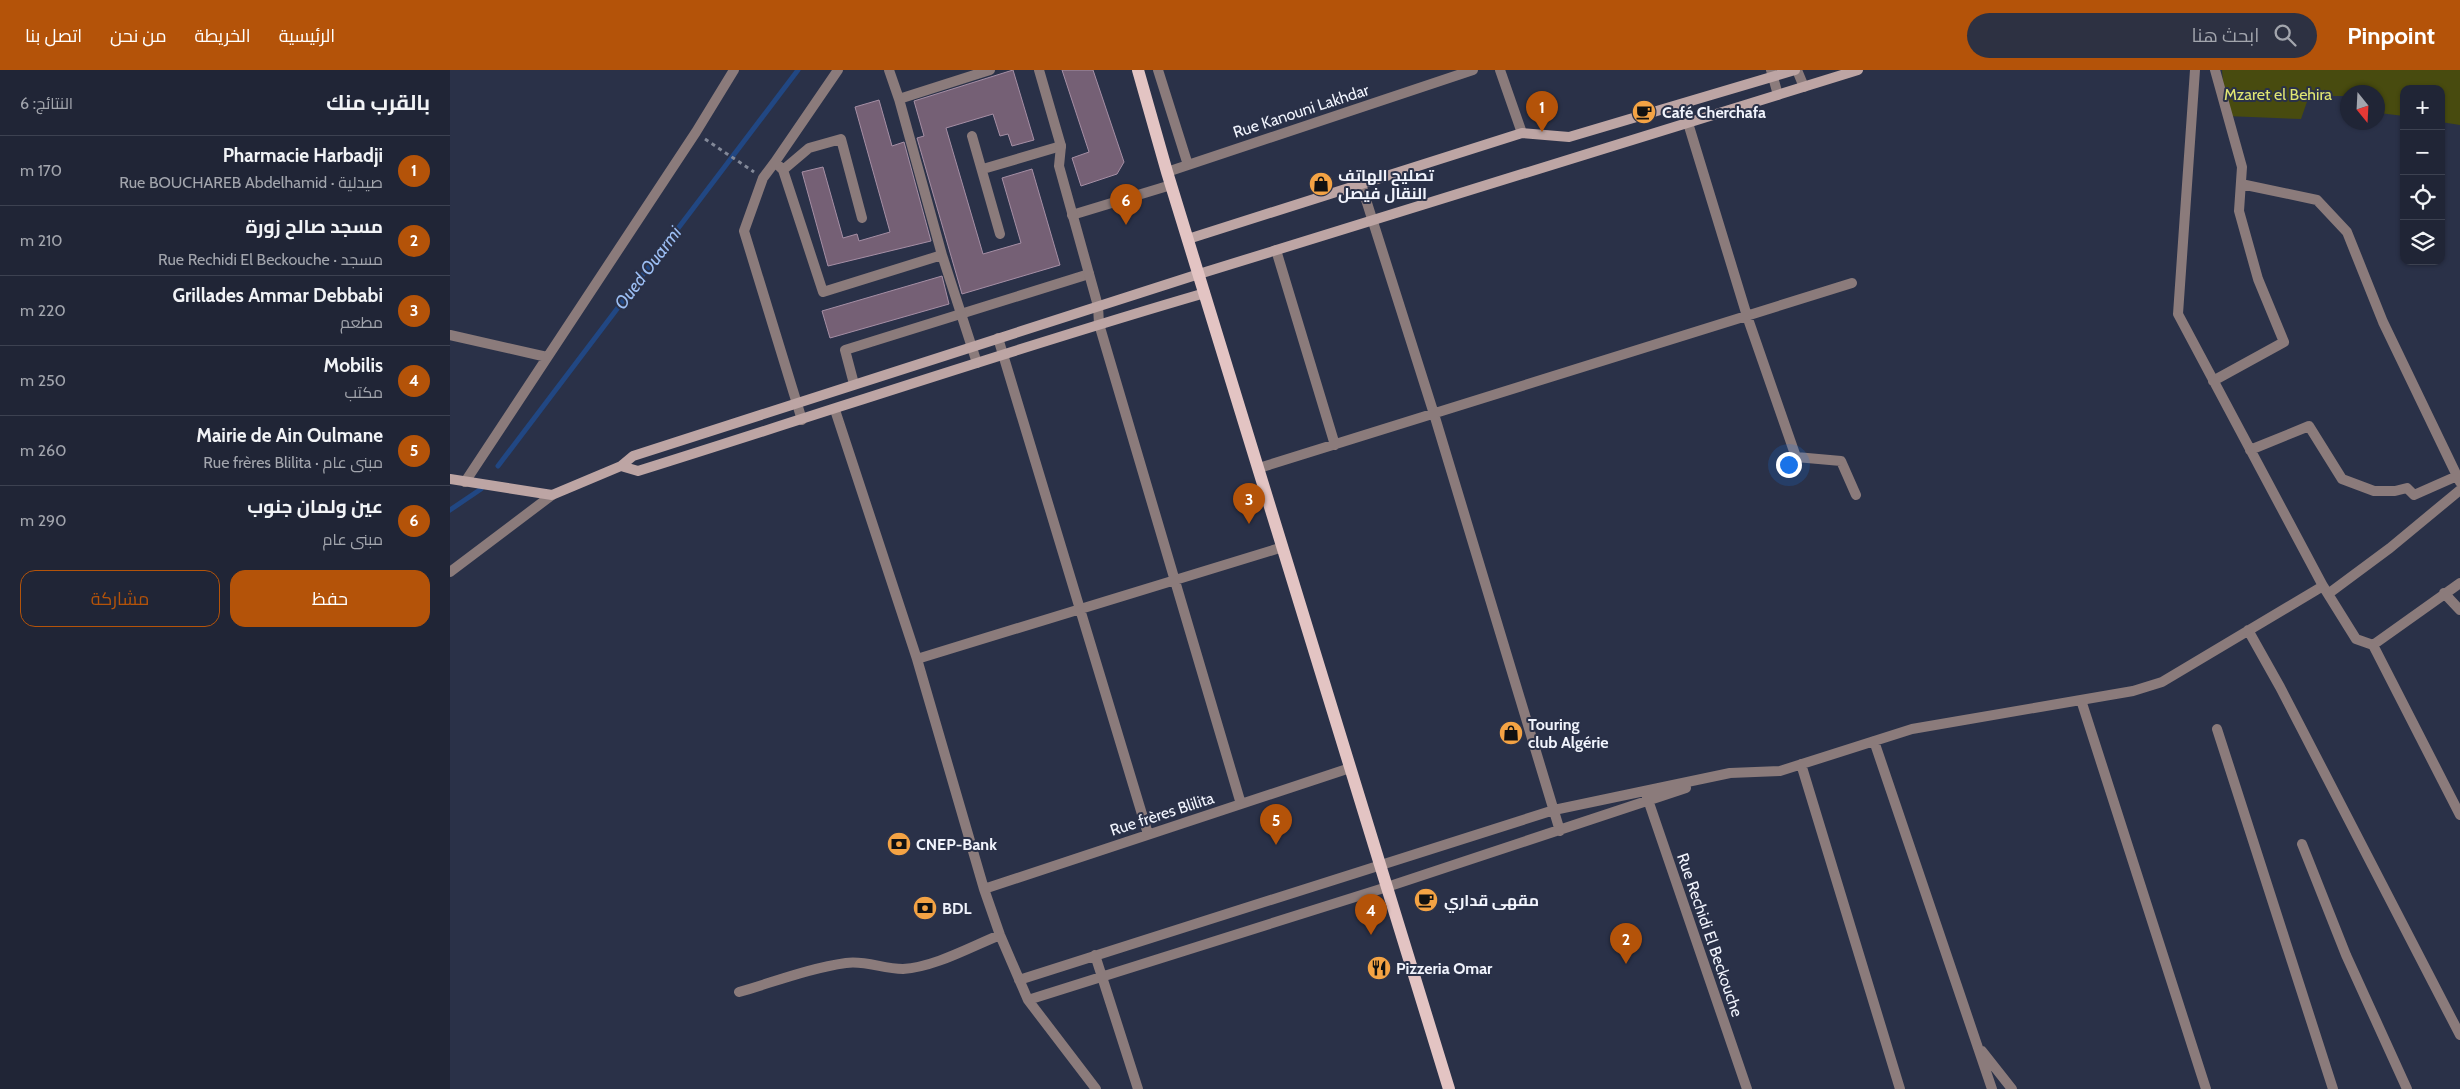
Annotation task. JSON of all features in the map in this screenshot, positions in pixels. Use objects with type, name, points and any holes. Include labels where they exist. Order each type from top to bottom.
[{"type":"main road","points":[[1138,70],[1167,172],[1449,1089]]},
{"type":"street","points":[[465,482],[696,132],[734,70]]},
{"type":"street","points":[[802,420],[744,230],[762,178],[838,70]]},
{"type":"street","points":[[889,70],[899,99],[942,255],[977,363]]},
{"type":"street","points":[[899,99],[990,70]]},
{"type":"street","points":[[1039,70],[1061,146],[1058,166],[1098,306],[1099,324],[1173,581],[1241,804]]},
{"type":"street","points":[[1158,70],[1188,165]]},
{"type":"street","name":"Rue Kanouni Lakhdar","points":[[1167,172],[1473,70]]},
{"type":"street","points":[[1500,70],[1522,133]]},
{"type":"street","points":[[1188,239],[1522,133],[1569,138],[1772,73],[1796,70],[1804,87]]},
{"type":"street","points":[[450,572],[552,495],[621,466],[633,456],[1199,274],[1858,70]]},
{"type":"street","points":[[2195,70],[2178,314],[2325,590],[2356,639],[2373,645],[2460,815]]},
{"type":"street","points":[[2213,381],[2284,342],[2255,271],[2239,211],[2242,167],[2215,70]]},
{"type":"street","points":[[1772,73],[1778,95]]},
{"type":"street","points":[[1688,123],[1747,316],[1796,457],[1841,461],[1856,495]]},
{"type":"street","points":[[972,136],[983,169],[1000,234]]},
{"type":"street","points":[[784,170],[809,148],[841,139],[862,218]]},
{"type":"street","points":[[983,169],[1061,146]]},
{"type":"street","points":[[775,162],[784,170],[823,292],[942,255]]},
{"type":"street","points":[[1361,184],[1434,414],[1560,831]]},
{"type":"street","points":[[2241,184],[2317,200],[2347,232],[2382,322],[2458,479],[2414,494],[2407,488],[2395,491],[2374,491],[2342,479],[2309,426],[2250,450]]},
{"type":"street","points":[[1072,215],[1171,185]]},
{"type":"street","points":[[1276,250],[1335,445]]},
{"type":"street","points":[[854,384],[845,350],[1089,274]]},
{"type":"street","points":[[1259,468],[1852,283]]},
{"type":"street","points":[[621,466],[638,471],[835,410],[1099,324],[1205,293]]},
{"type":"street","points":[[450,335],[547,357]]},
{"type":"street","points":[[998,338],[1148,834]]},
{"type":"street","points":[[835,410],[917,659],[984,889],[1000,935],[1028,1000],[1096,1089]]},
{"type":"street","points":[[450,479],[552,495]]},
{"type":"street","points":[[1028,1000],[1560,831],[1647,796],[1730,773],[1780,771],[1912,729],[2133,691],[2162,682],[2248,630],[2325,590],[2390,548],[2460,490]]},
{"type":"street","points":[[917,659],[1283,547]]},
{"type":"street","points":[[2373,645],[2460,583]]},
{"type":"street","points":[[2444,594],[2460,610]]},
{"type":"street","points":[[2248,630],[2280,687],[2460,1035]]},
{"type":"street","points":[[2081,700],[2206,1089]]},
{"type":"street","points":[[2217,729],[2333,1089]]},
{"type":"street","points":[[1874,741],[1992,1089]]},
{"type":"street","points":[[1800,764],[1900,1089]]},
{"type":"street","name":"Rue frères Blilita","points":[[984,889],[1350,768]]},
{"type":"street","points":[[1019,980],[1554,810],[1647,796]]},
{"type":"street","name":"Rue Rechidi El Beckouche","points":[[1647,796],[1747,1089]]},
{"type":"street","points":[[2302,844],[2346,955],[2407,1089]]},
{"type":"street","points":[[739,992],[813,970],[846,963],[860,962],[880,968],[904,969],[932,962],[1000,935]]},
{"type":"street","points":[[1095,955],[1138,1089]]},
{"type":"street","points":[[1978,1046],[2012,1089]]},
{"type":"path","points":[[696,132],[754,172]]},
{"type":"green space","name":"Mzaret el Behira","points":[[2222,70],[2460,70],[2460,125],[2445,123],[2445,85],[2400,85],[2400,116],[2385,114],[2385,85],[2340,85],[2340,96],[2309,96],[2301,119],[2226,116]]},
{"type":"building","points":[[1013,70],[1034,140],[1012,146],[1008,134],[1000,136],[993,114],[946,128],[983,254],[1021,243],[1002,178],[1032,169],[1060,265],[962,294],[917,138],[924,136],[914,101]]},
{"type":"building","points":[[1062,70],[1093,70],[1124,162],[1117,174],[1081,186],[1072,158],[1089,152]]},
{"type":"building","points":[[879,100],[892,146],[904,142],[931,241],[828,266],[802,172],[823,167],[843,238],[857,234],[859,241],[890,232],[855,107]]},
{"type":"building","points":[[942,276],[949,304],[830,338],[822,311]]},
{"type":"waterway","name":"Oued Ouarmi","points":[[498,466],[798,70]]},
{"type":"waterway","name":"Oued Ouarmi","points":[[450,510],[481,489]]},
{"type":"place","name":"Café Cherchafa","points":[[1644,112]]},
{"type":"place","name":"Pharmacie Harbadji","points":[[1542,132]]},
{"type":"place","name":"تصليح الهاتف النقال فيصل","points":[[1321,184]]},
{"type":"place","name":"عين ولمان جنوب","points":[[1126,225]]},
{"type":"place","name":"Grillades Ammar Debbabi","points":[[1249,524]]},
{"type":"place","name":"Touring club Algérie","points":[[1511,733]]},
{"type":"place","name":"CNEP-Bank","points":[[899,844]]},
{"type":"place","name":"Mairie de Ain Oulmane","points":[[1276,845]]},
{"type":"place","name":"مقهى قداري","points":[[1426,900]]},
{"type":"place","name":"BDL","points":[[925,908]]},
{"type":"place","name":"Mobilis","points":[[1371,935]]},
{"type":"place","name":"مسجد صالح زورة","points":[[1626,964]]},
{"type":"place","name":"Pizzeria Omar","points":[[1379,968]]}]
